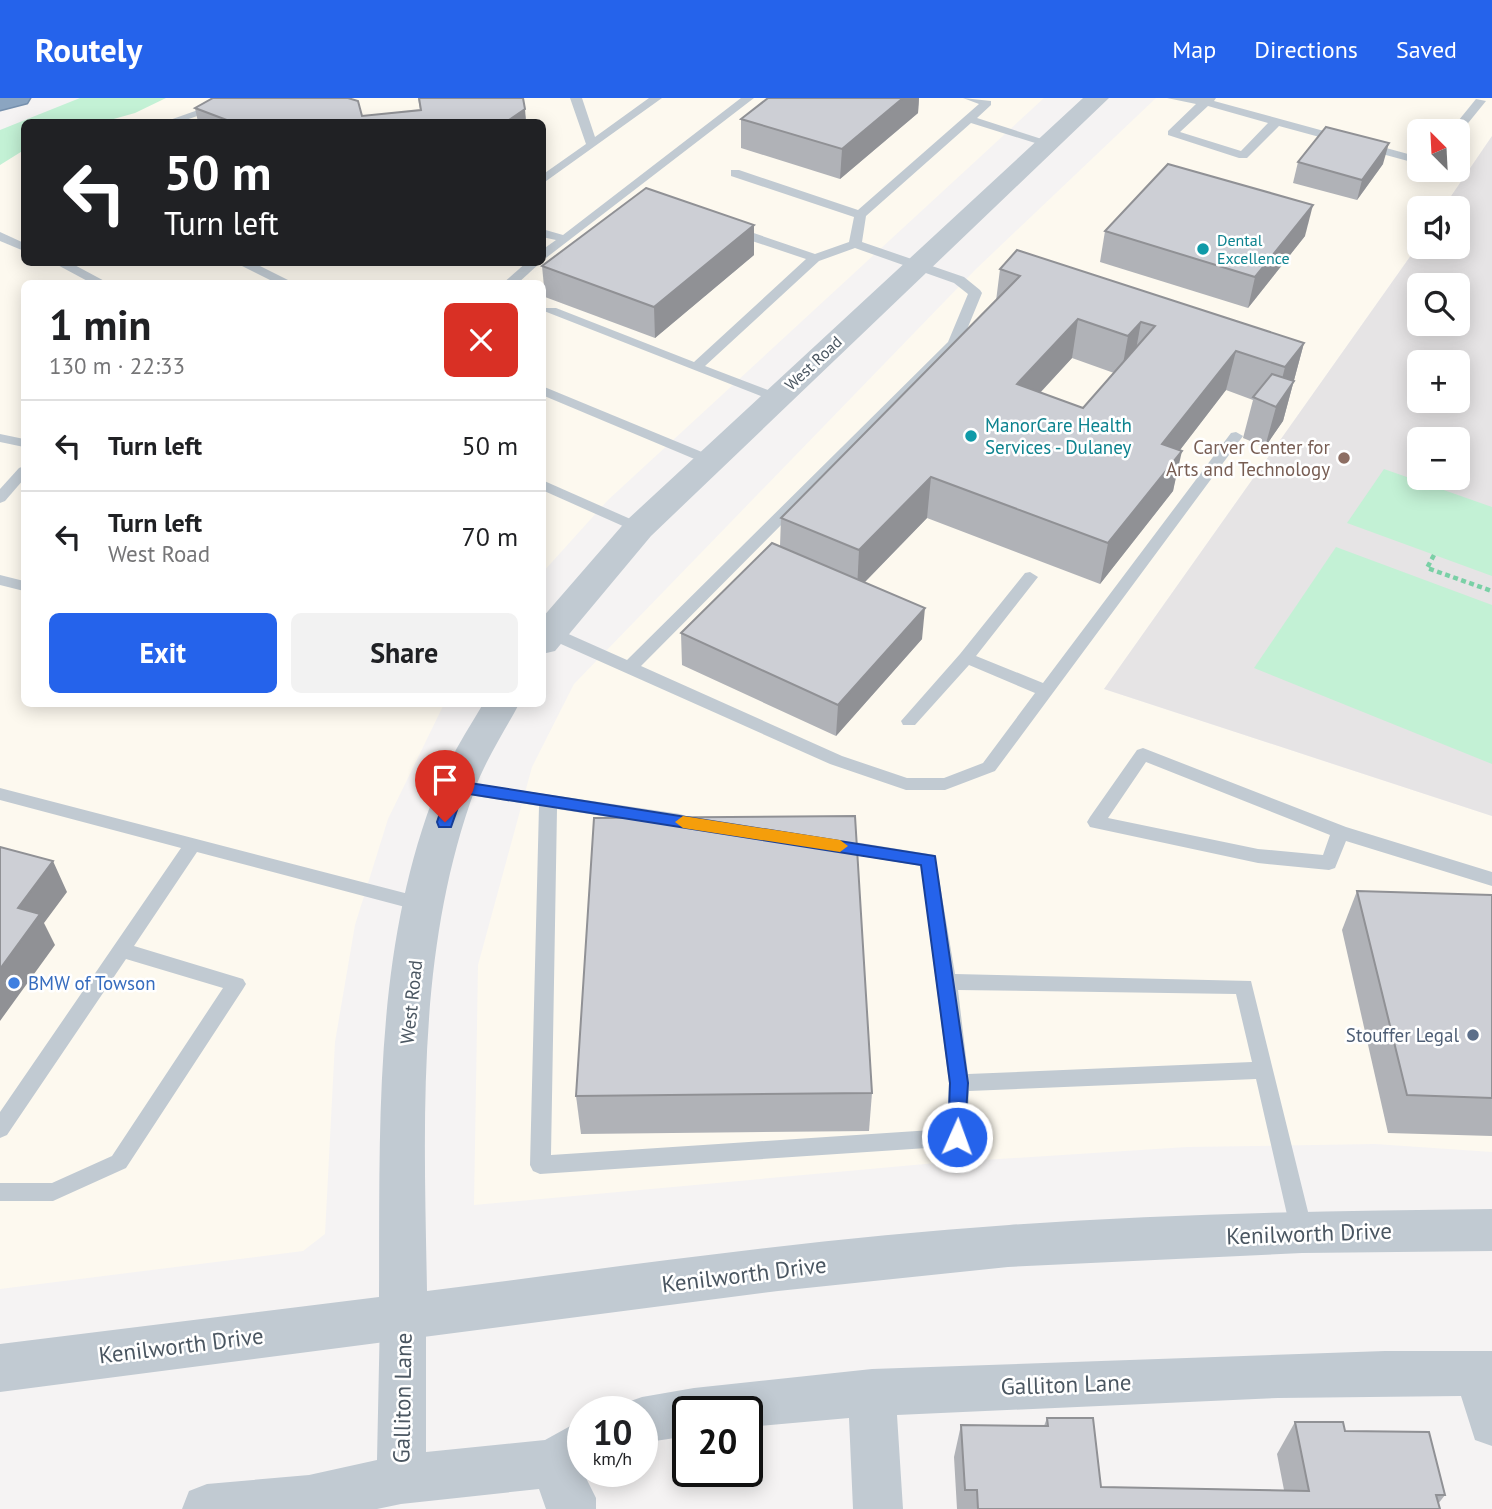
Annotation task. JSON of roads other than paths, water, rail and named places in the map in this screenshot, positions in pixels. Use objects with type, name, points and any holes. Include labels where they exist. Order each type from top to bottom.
[{"type":"highway","points":[[0,103],[18,98]]},
{"type":"street","name":"West Road","points":[[546,637],[639,528],[1097,98]]},
{"type":"street","name":"West Road","points":[[403,1316],[402,1086],[409,996],[424,905],[439,840],[457,787],[499,707]]},
{"type":"street","name":"Kenilworth Drive","points":[[0,1368],[778,1269],[994,1247],[1302,1232],[1492,1230]]},
{"type":"street","name":"Galliton Lane","points":[[401,1479],[403,1316]]},
{"type":"street","name":"Galliton Lane","points":[[658,1417],[872,1392],[1315,1373],[1485,1374]]},
{"type":"street","points":[[1485,1374],[1492,1423]]},
{"type":"street","points":[[872,1392],[878,1509]]},
{"type":"street","name":"Galliton Lane","points":[[207,1509],[309,1504],[401,1479],[567,1453]]},
{"type":"street","points":[[570,1487],[571,1509]]},
{"type":"lane","points":[[179,119],[243,98]]},
{"type":"lane","points":[[576,98],[592,145]]},
{"type":"lane","points":[[546,254],[748,98]]},
{"type":"lane","points":[[855,244],[860,215],[987,103],[969,98]]},
{"type":"lane","points":[[1174,98],[1208,100],[1407,159]]},
{"type":"lane","points":[[546,178],[654,99]]},
{"type":"lane","points":[[1208,100],[1172,133],[1243,155],[1276,122]]},
{"type":"lane","points":[[1466,119],[1480,101]]},
{"type":"lane","points":[[969,119],[1048,144]]},
{"type":"lane","points":[[735,173],[860,215]]},
{"type":"lane","points":[[713,223],[815,258]]},
{"type":"lane","points":[[546,234],[565,239]]},
{"type":"lane","points":[[0,236],[21,246]]},
{"type":"lane","points":[[631,666],[954,344],[975,293],[959,280],[855,244],[815,258],[696,368]]},
{"type":"lane","points":[[67,266],[97,280]]},
{"type":"lane","points":[[262,266],[284,280]]},
{"type":"lane","points":[[513,280],[530,266]]},
{"type":"lane","points":[[551,312],[776,398]]},
{"type":"lane","points":[[546,392],[709,460]]},
{"type":"lane","points":[[546,637],[631,666],[836,760],[906,784],[945,784],[989,767],[1236,436]]},
{"type":"lane","points":[[0,438],[21,442]]},
{"type":"lane","points":[[0,498],[21,474]]},
{"type":"lane","points":[[546,486],[639,528]]},
{"type":"lane","points":[[909,721],[966,658],[1030,577]]},
{"type":"lane","points":[[0,580],[21,585]]},
{"type":"lane","points":[[966,658],[1046,691]]},
{"type":"lane","points":[[1340,832],[1329,863],[1258,856],[1096,822],[1143,754],[1340,832],[1492,879]]},
{"type":"lane","points":[[457,787],[698,824]]},
{"type":"lane","points":[[0,794],[424,905]]},
{"type":"lane","points":[[548,800],[540,1165],[957,1137],[959,1083],[929,860],[820,843]]},
{"type":"lane","points":[[0,1129],[193,844]]},
{"type":"lane","points":[[0,1192],[54,1192],[119,1162],[236,984],[121,950]]},
{"type":"lane","points":[[947,982],[1244,986],[1302,1232]]},
{"type":"lane","points":[[959,1083],[1264,1070]]},
{"type":"place","name":"Dental Excellence","points":[[1203,249]]},
{"type":"place","name":"ManorCare Health Services - Dulaney","points":[[971,436]]},
{"type":"place","name":"Carver Center for Arts and Technology","points":[[1344,458]]},
{"type":"place","name":"BMW of Towson","points":[[14,983]]},
{"type":"place","name":"Stouffer Legal","points":[[1473,1035]]}]
